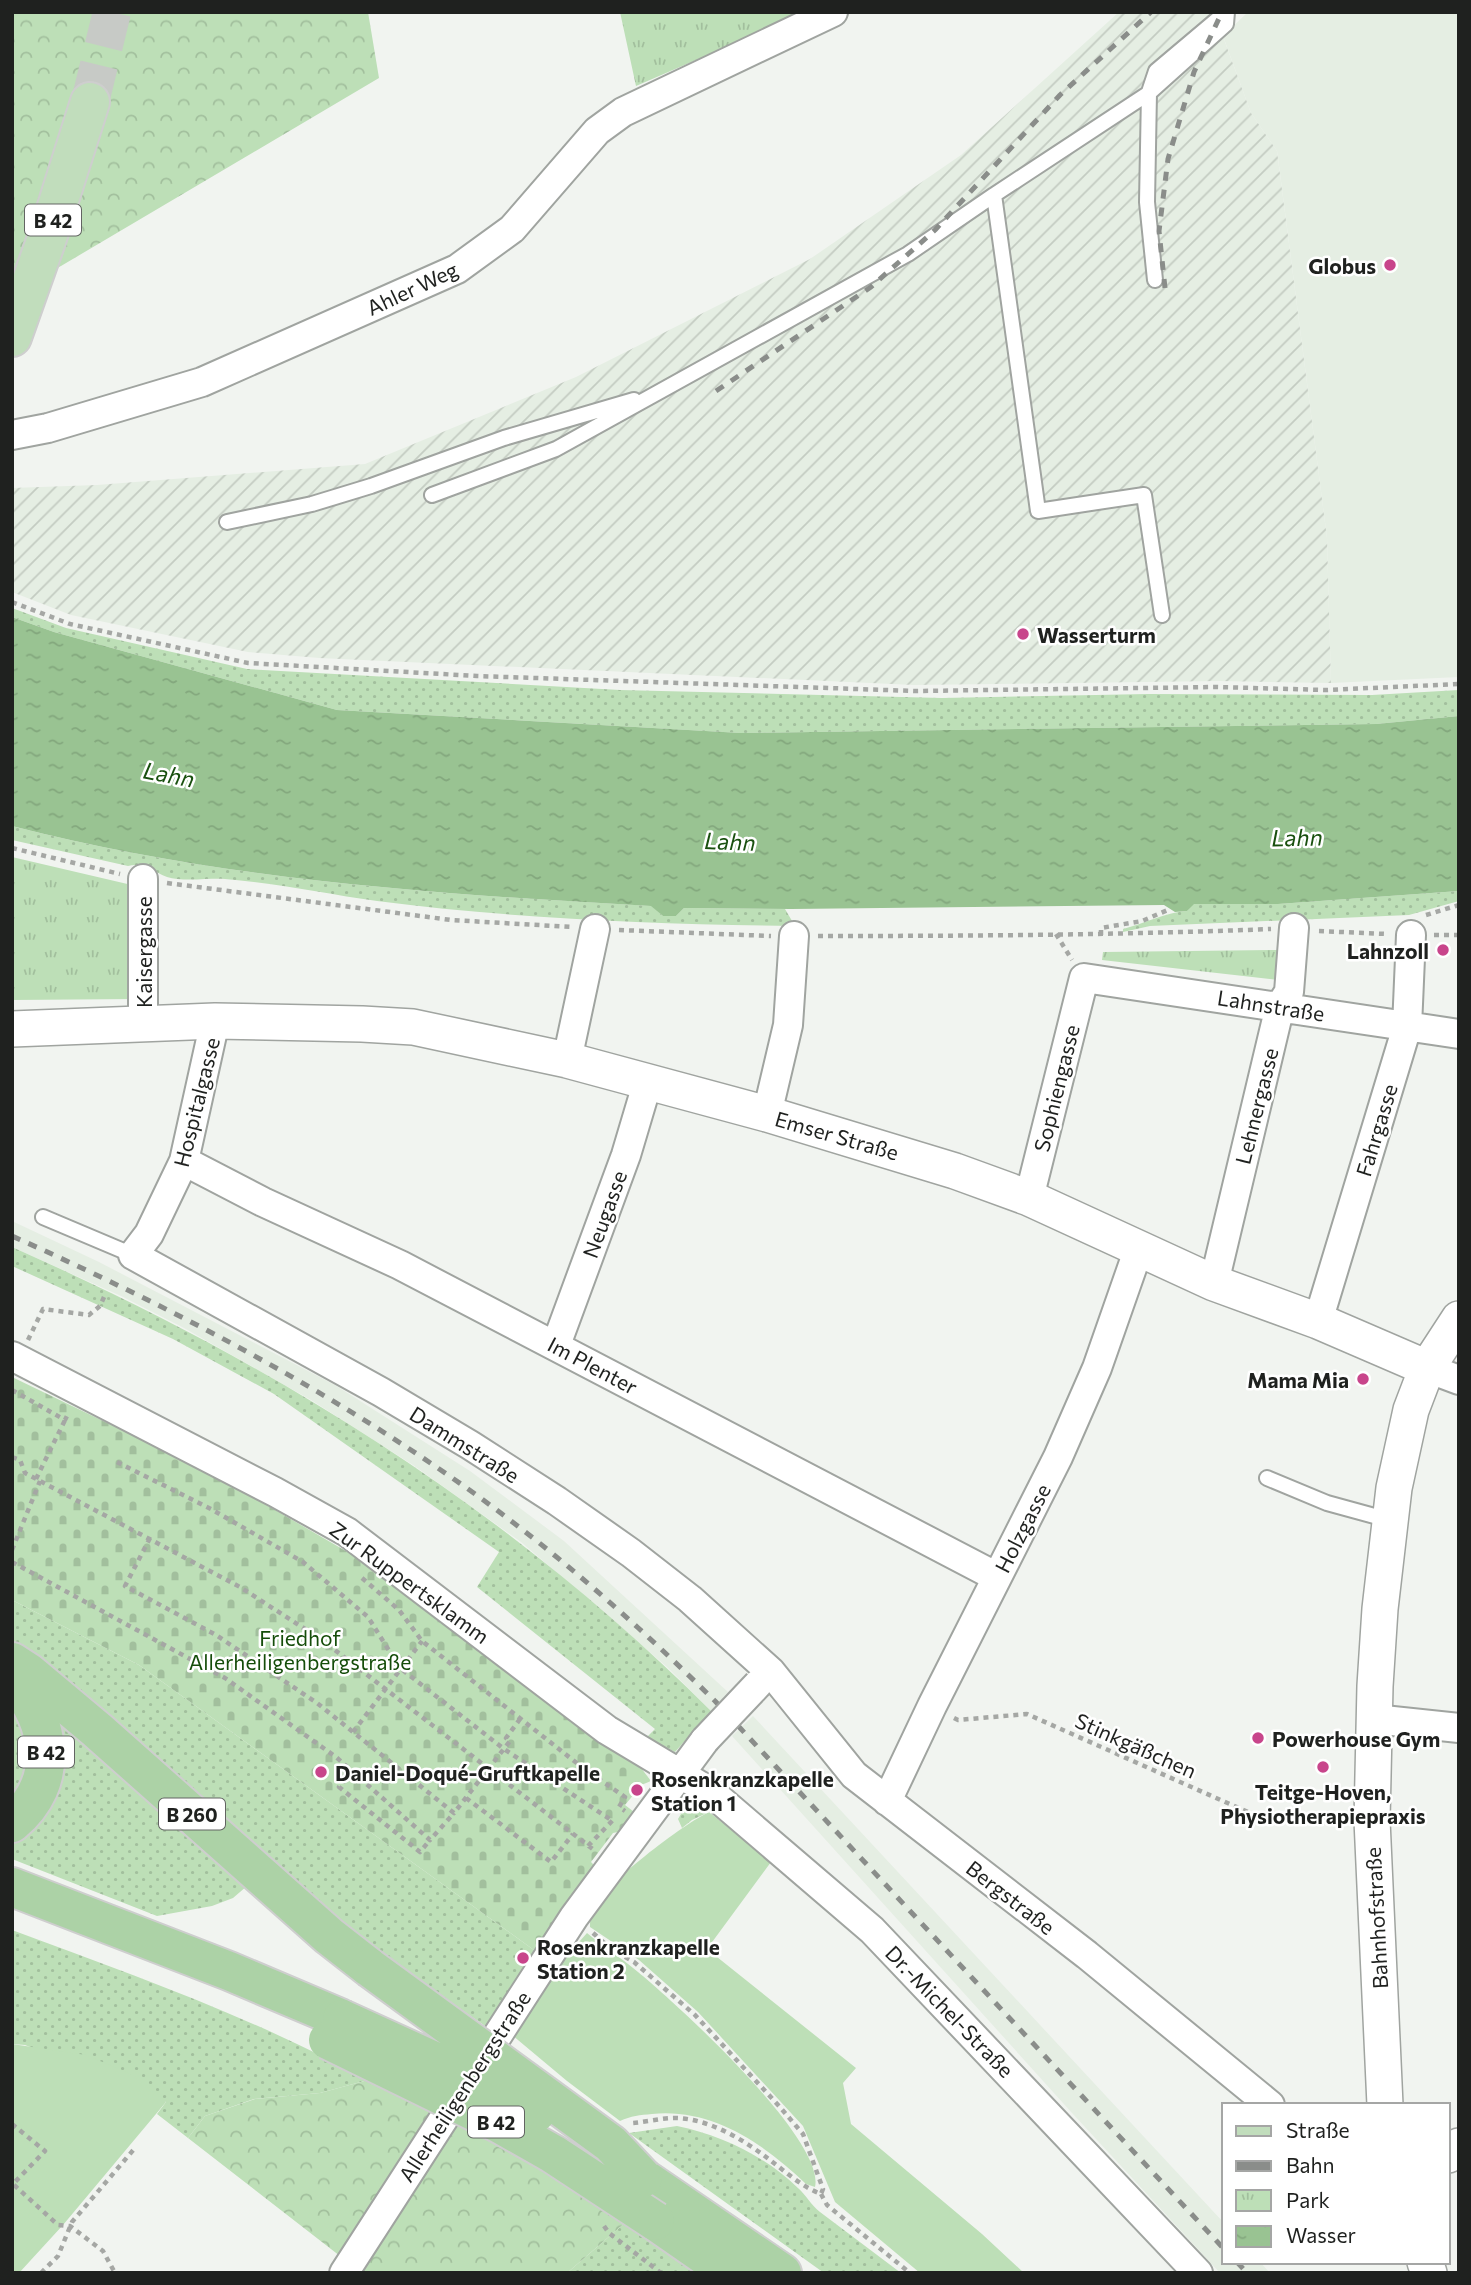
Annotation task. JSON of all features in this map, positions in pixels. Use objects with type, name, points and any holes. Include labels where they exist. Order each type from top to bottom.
[{"type":"highway","name":"B 260","points":[[12,1662],[97,1730],[329,1936],[611,2144],[656,2198]]},
{"type":"highway","name":"B 42","points":[[12,1678],[27,1696],[40,1720],[46,1745],[45,1769],[39,1792],[26,1812],[12,1824]]},
{"type":"highway","name":"B 42","points":[[12,1887],[229,1971],[553,2154],[656,2198],[782,2273]]},
{"type":"highway","name":"B 42","points":[[12,1913],[132,1959],[334,2029]]},
{"type":"highway","name":"B 42","points":[[656,2198],[730,2273]]},
{"type":"main road","name":"B 42","points":[[12,337],[90,102]]},
{"type":"street","name":"Ahler Weg","points":[[12,435],[48,428],[202,382],[457,269],[512,229],[597,131],[623,112],[833,12]]},
{"type":"street","name":"Kaisergasse","points":[[142,1024],[143,879]]},
{"type":"street","name":"Fahrgasse","points":[[1318,1321],[1407,1027],[1415,927]]},
{"type":"street","name":"Lehnergasse","points":[[1214,1283],[1280,1006],[1289,992],[1294,928]]},
{"type":"street","points":[[567,1060],[595,929]]},
{"type":"street","points":[[766,1114],[789,1025],[794,936]]},
{"type":"street","name":"Lahnstraße","points":[[1084,978],[1459,1034]]},
{"type":"street","name":"Sophiengasse","points":[[1029,1198],[1084,978]]},
{"type":"street","name":"Emser Straße","points":[[12,1028],[215,1021],[362,1024],[413,1027],[567,1060],[892,1150],[1029,1198],[1214,1283],[1318,1321],[1443,1374]]},
{"type":"street","name":"Hospitalgasse","points":[[134,1255],[149,1234],[184,1161],[215,1021]]},
{"type":"street","name":"Neugasse","points":[[556,1345],[626,1155],[648,1081]]},
{"type":"street","name":"Im Plenter","points":[[184,1161],[263,1202],[400,1265],[997,1577]]},
{"type":"street","name":"Holzgasse","points":[[887,1801],[1058,1457],[1097,1368],[1139,1248]]},
{"type":"street","name":"Dammstraße","points":[[134,1255],[381,1392],[557,1501],[690,1599],[765,1678]]},
{"type":"street","name":"Bahnhofstraße","points":[[1385,2103],[1372,1821],[1380,1609],[1391,1521],[1410,1410],[1443,1374],[1459,1319]]},
{"type":"street","name":"Zur Ruppertsklamm","points":[[16,1358],[348,1532],[607,1730],[679,1775]]},
{"type":"street","name":"Allerheiligenbergstraße","points":[[344,2273],[574,1917],[705,1740],[765,1678]]},
{"type":"street","name":"Bergstraße","points":[[765,1678],[854,1775],[1087,1955],[1268,2103]]},
{"type":"street","points":[[1374,1719],[1459,1728]]},
{"type":"street","name":"Dr.-Michel-Straße","points":[[679,1775],[712,1793],[872,1930],[1198,2273]]},
{"type":"lane","points":[[432,495],[556,449],[908,254],[1149,93],[1226,16]]},
{"type":"lane","points":[[1149,93],[1147,202],[1155,280]]},
{"type":"lane","points":[[993,195],[1038,511],[1144,495],[1163,615]]},
{"type":"lane","points":[[227,522],[313,504],[504,438],[663,391]]},
{"type":"lane","points":[[43,1217],[134,1255]]},
{"type":"lane","points":[[1267,1478],[1327,1503],[1391,1521]]},
{"type":"path","points":[[12,602],[69,624],[248,663],[463,676],[915,691],[1217,687],[1339,690],[1459,684]]},
{"type":"path","points":[[12,848],[143,879]]},
{"type":"path","points":[[1415,927],[1459,905]]},
{"type":"path","points":[[1101,935],[1101,928],[1142,921],[1170,909]]},
{"type":"path","points":[[16,1358],[43,1309],[89,1315],[100,1306],[104,1297]]},
{"type":"path","points":[[12,1390],[65,1420]]},
{"type":"path","points":[[12,1549],[38,1480],[71,1408]]},
{"type":"path","points":[[12,1457],[20,1460],[25,1473],[240,1587],[322,1640],[613,1864]]},
{"type":"path","points":[[117,1462],[211,1509],[303,1562],[368,1617],[400,1668],[504,1749],[611,1821]]},
{"type":"path","points":[[150,1538],[125,1586],[216,1635],[317,1703],[454,1813]]},
{"type":"path","points":[[12,1562],[225,1678],[352,1771],[430,1840]]},
{"type":"path","points":[[359,1575],[399,1611],[422,1641],[520,1719],[625,1797],[619,1807],[646,1820]]},
{"type":"path","points":[[352,1732],[422,1641]]},
{"type":"path","name":"Stinkgäßchen","points":[[932,1706],[958,1720],[1027,1714],[1250,1813],[1372,1821]]},
{"type":"path","points":[[352,1771],[339,1787],[420,1852],[504,1749],[510,1741],[506,1738],[520,1719]]},
{"type":"path","points":[[328,1762],[333,1756]]},
{"type":"path","points":[[466,1798],[551,1862],[573,1834]]},
{"type":"path","points":[[574,1917],[610,1948],[634,1962],[695,2015],[803,2134],[822,2183],[821,2193],[827,2206],[910,2273]]},
{"type":"path","points":[[620,2124],[676,2118],[723,2130],[757,2150],[810,2190],[821,2193]]},
{"type":"path","points":[[12,2124],[45,2151],[13,2185],[58,2225],[70,2226],[103,2251],[115,2273]]},
{"type":"path","points":[[41,2273],[58,2256],[70,2226],[135,2148]]},
{"type":"shaded area","points":[[1119,12],[1214,12],[1251,113],[1277,151],[1327,538],[1331,683],[1219,681],[914,685],[319,658],[248,652],[71,615],[12,592],[12,488],[97,485],[365,464],[576,377],[810,259],[961,155]]},
{"type":"shaded area","name":"Globus","points":[[1248,12],[1459,12],[1459,677],[1331,683],[1327,538],[1277,151],[1251,113],[1223,36]]},
{"type":"shaded area","points":[[12,1221],[99,1262],[335,1385],[470,1471],[564,1541],[728,1692],[711,1711],[667,1667],[521,1542],[413,1465],[311,1400],[184,1328],[121,1296],[12,1247]]},
{"type":"shaded area","points":[[753,1716],[1222,2221],[1222,2264],[1262,2264],[1270,2273],[1220,2273],[732,1736]]},
{"type":"green space","points":[[12,12],[368,12],[379,78],[61,266],[12,292]]},
{"type":"green space","points":[[620,12],[807,12],[636,86]]},
{"type":"green space","points":[[12,608],[66,628],[247,669],[620,690],[942,698],[1148,694],[1372,695],[1459,690],[1459,716],[1376,724],[741,733],[337,710],[54,632],[12,617]]},
{"type":"green space","points":[[12,826],[170,860],[330,882],[652,906],[663,916],[676,916],[684,908],[785,909],[795,926],[534,916],[377,901],[225,879],[188,880],[167,877],[144,866],[128,866],[12,840]]},
{"type":"green space","points":[[12,857],[136,886],[136,999],[12,1000]]},
{"type":"green space","points":[[1459,891],[1459,901],[1409,915],[1150,926],[1123,932],[1123,929],[1155,918],[1187,911],[1193,904],[1278,904]]},
{"type":"green space","points":[[1279,950],[1278,980],[1102,960],[1103,952]]},
{"type":"green space","points":[[12,1247],[203,1340],[295,1391],[384,1446],[553,1569],[633,1638],[711,1711],[675,1752],[647,1737],[655,1729],[477,1587],[499,1552],[274,1394],[173,1339],[12,1266]]},
{"type":"green space","name":"Friedhof Allerheiligenbergstraße","points":[[12,1377],[213,1474],[351,1554],[523,1685],[638,1764],[651,1781],[634,1788],[635,1793],[625,1805],[638,1815],[627,1830],[613,1833],[591,1862],[596,1867],[538,1953],[139,1665],[12,1600]]},
{"type":"green space","points":[[12,1600],[139,1665],[538,1953],[488,2028],[380,1953],[12,1648]]},
{"type":"green space","points":[[12,1690],[39,1746],[12,1810]]},
{"type":"green space","points":[[54,1713],[247,1886],[233,1898],[212,1906],[157,1916],[12,1859],[12,1839]]},
{"type":"green space","points":[[685,1803],[697,1803],[709,1812],[682,1828],[678,1819],[681,1814],[677,1812]]},
{"type":"green space","points":[[709,1812],[771,1862],[707,1949],[856,2068],[843,2083],[851,2124],[982,2234],[1024,2273],[920,2273],[835,2202],[803,2126],[698,2012],[639,1960],[590,1927],[592,1910],[611,1886],[664,1842]]},
{"type":"green space","points":[[12,1930],[238,2017],[368,2080],[320,2093],[254,2099],[205,2116],[188,2138],[157,2114],[166,2102],[25,2045],[12,2044]]},
{"type":"green space","points":[[587,1933],[632,1967],[683,2012],[714,2041],[774,2106],[797,2138],[812,2166],[815,2187],[806,2184],[755,2143],[716,2123],[674,2114],[640,2115],[620,2121],[512,2035],[566,1947],[579,1942]]},
{"type":"green space","points":[[12,2044],[86,2055],[133,2075],[166,2102],[19,2273],[12,2273]]},
{"type":"green space","points":[[368,2080],[422,2098],[626,2222],[567,2273],[357,2273],[358,2270],[188,2138],[205,2116],[255,2099],[320,2093]]},
{"type":"green space","points":[[677,2126],[726,2141],[771,2166],[798,2188],[820,2212],[901,2273],[824,2273],[629,2133]]},
{"type":"green space","points":[[626,2222],[702,2273],[567,2273]]},
{"type":"water","name":"Lahn","points":[[12,617],[54,632],[337,710],[741,733],[1376,724],[1459,716],[1459,891],[1278,904],[1194,904],[1187,911],[1175,912],[1164,905],[684,908],[676,916],[663,916],[651,906],[410,890],[170,860],[12,826]]},
{"type":"tunnel","points":[[90,102],[112,12]]},
{"type":"railway","points":[[716,391],[871,287],[935,230],[1060,95],[1151,12]]},
{"type":"railway","points":[[1165,288],[1159,231],[1168,159],[1194,72],[1222,12]]},
{"type":"railway","points":[[12,1236],[181,1317],[290,1376],[448,1475],[553,1554],[652,1640],[715,1701],[1222,2247]]},
{"type":"railway","points":[[1239,2264],[1247,2273]]},
{"type":"place","name":"Globus","points":[[1390,265]]},
{"type":"place","name":"Wasserturm","points":[[1023,634]]},
{"type":"place","name":"Lahnzoll","points":[[1443,950]]},
{"type":"place","name":"Mama Mia","points":[[1363,1379]]},
{"type":"place","name":"Powerhouse Gym","points":[[1258,1738]]},
{"type":"place","name":"Teitge-Hoven, Physiotherapiepraxis","points":[[1323,1767]]},
{"type":"place","name":"Daniel-Doqué-Gruftkapelle","points":[[321,1772]]},
{"type":"place","name":"Rosenkranzkapelle Station 1","points":[[637,1790]]},
{"type":"place","name":"Rosenkranzkapelle Station 2","points":[[523,1958]]}]
